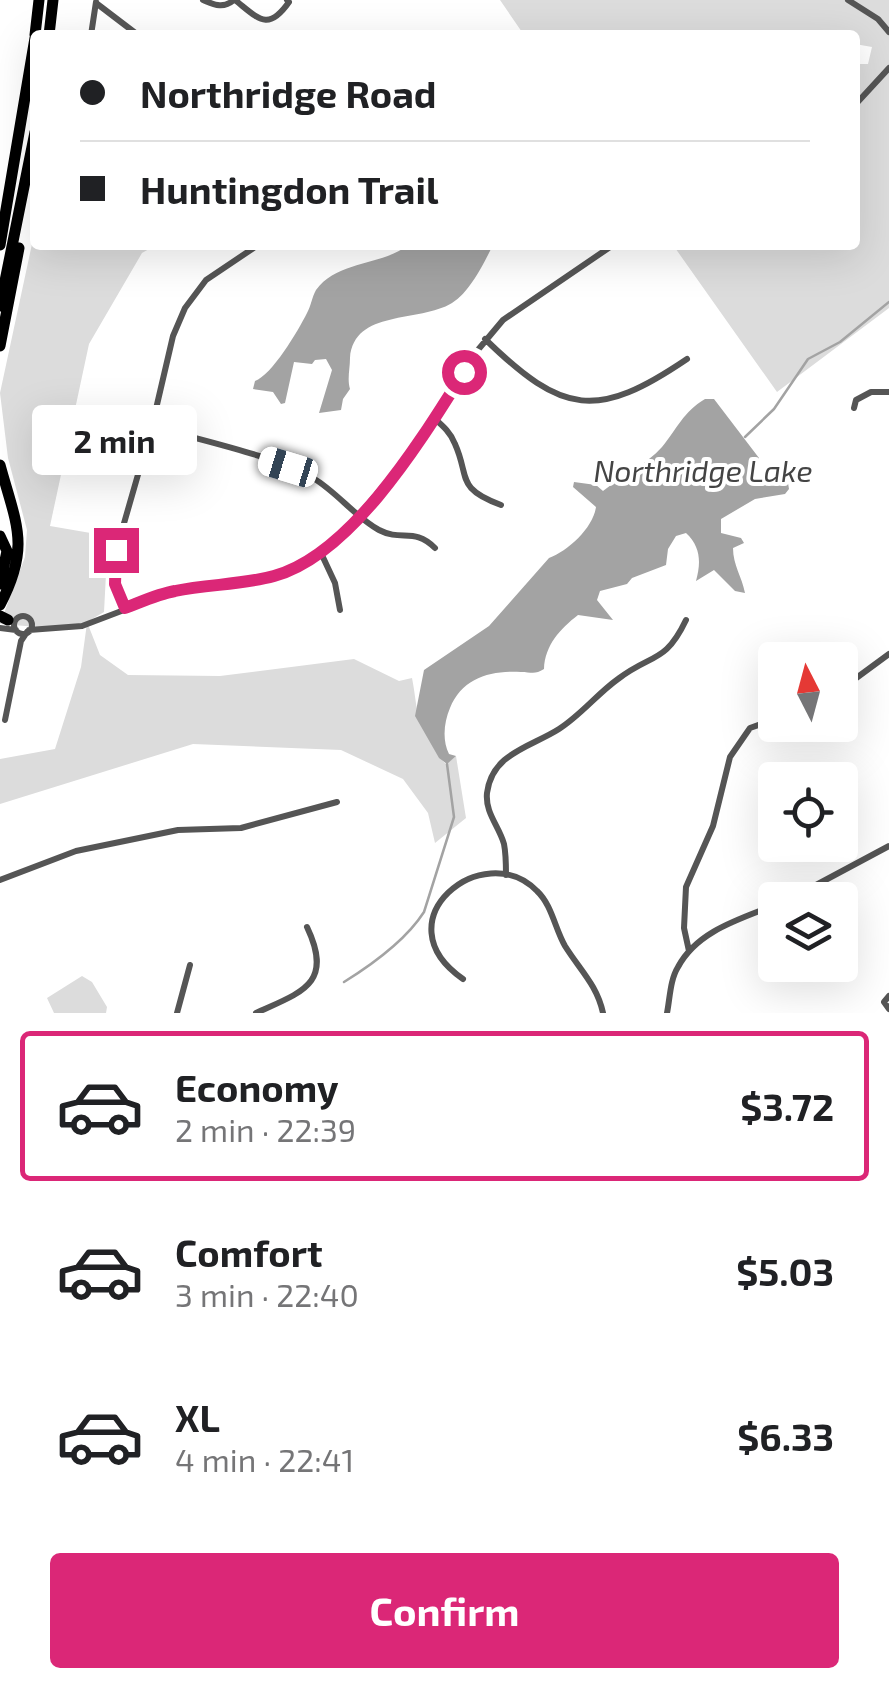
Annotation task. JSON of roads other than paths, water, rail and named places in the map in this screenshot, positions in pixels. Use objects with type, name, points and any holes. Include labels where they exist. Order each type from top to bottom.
[{"type":"highway","points":[[36,30],[39,0]]},
{"type":"highway","points":[[50,30],[53,0]]},
{"type":"highway","points":[[0,245],[30,67]]},
{"type":"highway","points":[[0,306],[30,161]]},
{"type":"highway","points":[[0,346],[19,260],[20,218]]},
{"type":"highway","points":[[0,465],[20,551],[0,605]]},
{"type":"highway","points":[[0,536],[7,551],[0,584]]},
{"type":"street","points":[[203,0],[217,6],[227,6],[234,0],[270,21],[278,17],[289,2],[286,0]]},
{"type":"street","points":[[848,0],[878,19],[889,32]]},
{"type":"street","points":[[92,30],[96,2],[132,30]]},
{"type":"street","points":[[860,100],[889,68]]},
{"type":"street","points":[[125,608],[115,584],[114,558],[152,426],[172,338],[185,308],[216,272],[250,250]]},
{"type":"street","points":[[8,623],[28,631],[82,626],[174,591],[273,576],[321,554],[360,515],[435,418],[485,339],[518,307],[605,250]]},
{"type":"street","points":[[485,339],[544,388],[574,400],[626,396],[687,359]]},
{"type":"street","points":[[854,408],[856,400],[864,395],[889,392]]},
{"type":"street","points":[[435,418],[454,441],[467,484],[500,505]]},
{"type":"street","points":[[152,426],[298,471],[330,489],[384,532],[420,535],[435,548]]},
{"type":"street","points":[[321,554],[335,582],[340,610]]},
{"type":"street","points":[[8,623],[24,616],[47,629]]},
{"type":"street","points":[[506,875],[504,846],[487,803],[488,787],[495,772],[514,751],[554,732],[621,677],[665,653],[686,620]]},
{"type":"street","points":[[5,720],[21,641],[31,621]]},
{"type":"street","points":[[8,623],[21,641]]},
{"type":"street","points":[[858,677],[889,654]]},
{"type":"street","points":[[689,951],[684,928],[686,886],[714,826],[730,757],[750,728],[758,725]]},
{"type":"street","points":[[0,880],[81,850],[178,830],[241,828],[337,802]]},
{"type":"street","points":[[822,882],[889,846]]},
{"type":"street","points":[[462,978],[443,964],[434,949],[430,934],[434,915],[450,891],[464,879],[481,874],[506,875],[528,883],[542,896],[566,947],[596,988],[603,1013]]},
{"type":"street","points":[[667,1013],[674,976],[689,951],[724,925],[758,912]]},
{"type":"street","points":[[256,1013],[294,997],[311,982],[317,952],[307,926]]},
{"type":"street","points":[[177,1013],[190,965]]},
{"type":"street","points":[[878,1013],[887,1008],[884,1000],[889,996]]},
{"type":"water","points":[[490,250],[471,285],[452,303],[375,324],[363,332],[354,342],[350,389],[341,410],[319,413],[332,370],[326,359],[312,364],[294,362],[285,403],[281,404],[273,392],[253,389],[255,381],[284,352],[325,280],[397,252]]},
{"type":"water","name":"Northridge Lake","points":[[705,399],[714,399],[759,458],[754,464],[756,477],[778,477],[788,483],[785,494],[755,499],[721,519],[721,533],[741,538],[744,543],[733,548],[745,593],[735,591],[714,570],[696,581],[699,562],[695,544],[686,533],[676,536],[668,549],[666,565],[632,578],[627,584],[600,591],[597,600],[613,620],[578,615],[555,638],[544,669],[535,673],[489,675],[462,689],[446,719],[447,749],[456,756],[447,764],[439,758],[415,716],[424,670],[489,626],[549,558],[585,531],[596,507],[573,487],[574,482],[596,485],[603,491],[656,453],[686,415]]},
{"type":"waterway","points":[[745,437],[774,409],[808,359],[840,342],[889,302]]},
{"type":"waterway","points":[[344,982],[388,951],[424,912],[454,817],[447,764]]}]
